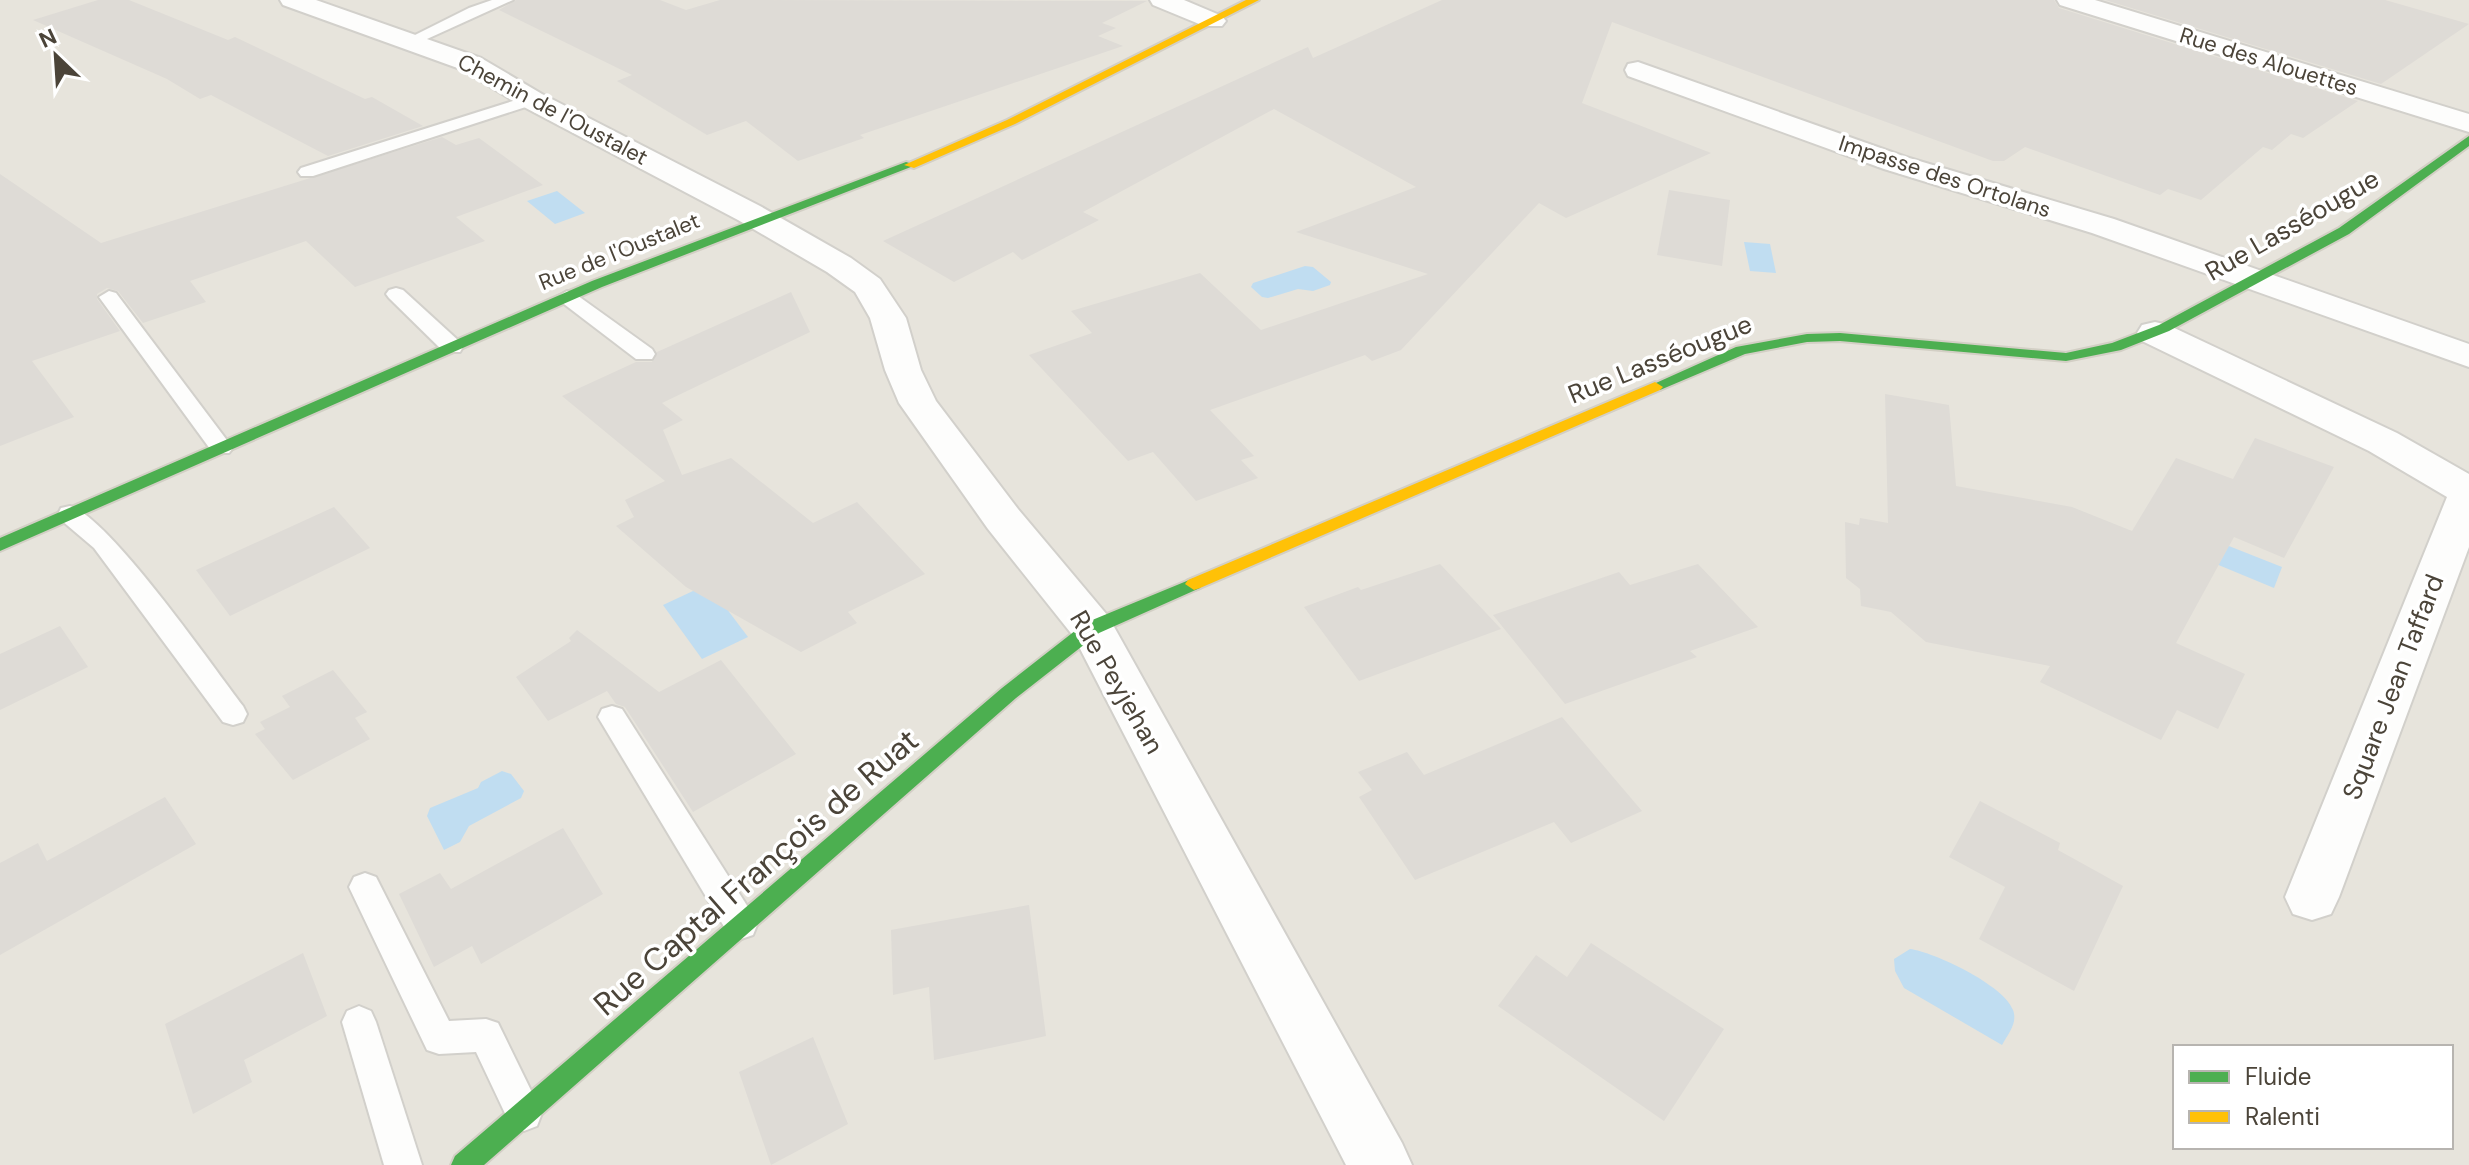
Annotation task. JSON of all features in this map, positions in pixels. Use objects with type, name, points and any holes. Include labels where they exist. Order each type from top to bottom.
[{"type":"street","points":[[1162,0],[1213,21]]},
{"type":"street","name":"Rue de l'Oustalet","points":[[0,545],[567,297],[760,220],[878,178],[1011,122],[1254,0]]},
{"type":"street","name":"Rue des Alouettes","points":[[2069,0],[2469,123]]},
{"type":"street","name":"Chemin de l'Oustalet","points":[[298,1],[472,64],[532,100],[760,220]]},
{"type":"street","name":"Impasse des Ortolans","points":[[1638,70],[1895,163],[2077,217],[2469,356]]},
{"type":"street","name":"Rue Lasséougue","points":[[1092,628],[1741,350],[1794,340],[1840,337],[2066,357],[2095,355],[2155,333],[2368,216],[2448,152],[2469,140]]},
{"type":"street","name":"Rue Peyjehan","points":[[760,220],[839,265],[868,286],[888,318],[903,370],[918,403],[1003,519],[1092,628],[1380,1165]]},
{"type":"street","name":"Square Jean Taffard","points":[[2155,333],[2383,442],[2469,492],[2312,897]]},
{"type":"street","name":"Rue Captal François de Ruat","points":[[464,1165],[1009,693],[1092,628]]},
{"type":"lane","points":[[411,41],[474,11],[506,0]]},
{"type":"lane","points":[[307,172],[532,100]]},
{"type":"lane","points":[[396,294],[452,347]]},
{"type":"lane","points":[[109,297],[221,448]]},
{"type":"lane","points":[[567,297],[644,354]]},
{"type":"lane","points":[[70,514],[103,542],[233,714]]},
{"type":"lane","points":[[612,717],[741,925]]},
{"type":"lane","points":[[365,887],[439,1038],[486,1035],[524,1113]]},
{"type":"lane","points":[[359,1022],[403,1165]]},
{"type":"shaded area","points":[[0,0],[2469,0],[2469,1165],[0,1165]]},
{"type":"water","points":[[557,191],[585,213],[555,224],[527,201]]},
{"type":"water","points":[[1744,242],[1770,244],[1776,273],[1750,271]]},
{"type":"water","points":[[1305,266],[1313,267],[1331,282],[1330,285],[1313,291],[1298,289],[1268,298],[1262,297],[1251,287],[1253,283]]},
{"type":"water","points":[[2201,535],[2282,567],[2274,588],[2192,554]]},
{"type":"water","points":[[708,584],[748,637],[702,659],[663,605]]},
{"type":"water","points":[[502,771],[511,774],[524,791],[521,798],[469,826],[460,842],[444,850],[427,816],[430,808],[478,788],[481,782]]},
{"type":"water","points":[[1910,949],[1935,956],[1967,971],[2007,1000],[2014,1019],[2002,1045],[1904,988],[1895,971],[1894,959]]},
{"type":"building","points":[[98,0],[129,0],[228,40],[235,37],[365,99],[372,97],[423,126],[328,156],[211,95],[200,99],[167,79],[33,20]]},
{"type":"building","points":[[516,0],[660,0],[686,10],[720,0],[1147,1],[1102,23],[1116,28],[1098,36],[1123,46],[860,135],[864,138],[798,161],[746,121],[707,135],[617,81],[632,75],[499,10]]},
{"type":"building","points":[[1442,0],[2054,0],[2059,8],[2358,101],[2303,138],[2291,134],[2272,150],[2263,147],[2201,200],[2168,189],[2160,195],[2025,147],[2004,161],[1993,161],[1612,22],[1582,103],[1711,153],[1566,218],[1539,203],[1401,350],[1372,361],[1365,355],[1210,410],[1254,456],[1241,460],[1258,478],[1196,501],[1153,452],[1128,461],[1029,355],[1092,333],[1071,311],[1200,273],[1261,330],[1428,274],[1296,232],[1416,187],[1274,109],[1083,212],[1099,220],[1022,260],[1013,252],[954,282],[883,241],[1308,47],[1313,58]]},
{"type":"building","points":[[2105,0],[2385,0],[2469,24],[2381,84]]},
{"type":"building","points":[[442,137],[456,145],[479,138],[543,185],[456,217],[485,241],[355,287],[306,241],[190,281],[206,302],[143,323],[118,291],[107,288],[97,294],[97,299],[120,331],[32,361],[74,417],[0,446],[0,174],[101,243]]},
{"type":"building","points":[[1669,190],[1730,200],[1722,266],[1657,255]]},
{"type":"building","points":[[791,292],[810,332],[662,403],[683,420],[663,430],[682,475],[731,458],[813,523],[857,502],[925,574],[848,612],[857,623],[801,652],[686,587],[616,526],[634,517],[625,500],[665,481],[562,396],[636,362],[652,362],[657,352]]},
{"type":"building","points":[[1885,394],[1949,405],[1956,486],[2072,507],[2132,531],[2176,458],[2233,479],[2255,438],[2334,467],[2284,558],[2234,537],[2176,643],[2245,674],[2218,729],[2177,710],[2161,740],[2040,682],[2050,666],[1926,642],[1891,612],[1861,606],[1860,589],[1846,578],[1845,522],[1859,525],[1860,518],[1888,523]]},
{"type":"building","points":[[334,507],[370,548],[230,616],[196,570]]},
{"type":"building","points":[[1440,564],[1501,629],[1359,681],[1304,607],[1358,587],[1361,590]]},
{"type":"building","points":[[1698,564],[1758,627],[1690,651],[1697,657],[1565,704],[1493,615],[1619,572],[1630,585]]},
{"type":"building","points":[[60,626],[88,667],[0,710],[0,654]]},
{"type":"building","points":[[577,630],[659,692],[721,660],[796,754],[693,812],[625,707],[616,704],[607,691],[548,721],[516,677],[571,641],[569,638]]},
{"type":"building","points":[[333,670],[367,712],[355,718],[370,739],[293,780],[255,734],[265,729],[260,722],[290,707],[282,696]]},
{"type":"building","points":[[1562,717],[1642,811],[1571,843],[1554,822],[1415,880],[1359,797],[1372,790],[1358,772],[1407,752],[1424,775]]},
{"type":"building","points":[[165,797],[196,844],[0,955],[0,863],[38,843],[47,861]]},
{"type":"building","points":[[1980,801],[2060,843],[2058,850],[2123,886],[2074,991],[1979,939],[2005,887],[1949,857]]},
{"type":"building","points":[[563,828],[603,894],[481,964],[472,946],[434,967],[399,894],[440,873],[451,889]]},
{"type":"building","points":[[1029,905],[1046,1036],[934,1060],[929,987],[893,995],[891,930]]},
{"type":"building","points":[[1591,943],[1724,1029],[1664,1121],[1498,1006],[1536,955],[1567,977]]},
{"type":"building","points":[[303,953],[327,1016],[244,1060],[252,1082],[193,1114],[165,1024]]},
{"type":"building","points":[[813,1037],[848,1124],[771,1165],[739,1072]]},
{"type":"traffic: fast","points":[[1655,387],[1741,350],[1807,338],[1840,337],[2066,357],[2116,347],[2164,328],[2344,231],[2469,140]]},
{"type":"traffic: fast","points":[[0,545],[597,284],[910,165]]},
{"type":"traffic: fast","points":[[464,1165],[1009,693],[1092,628],[1194,584]]},
{"type":"traffic: slow","points":[[910,165],[1011,122],[1254,0]]},
{"type":"traffic: slow","points":[[1194,584],[1655,387]]}]
